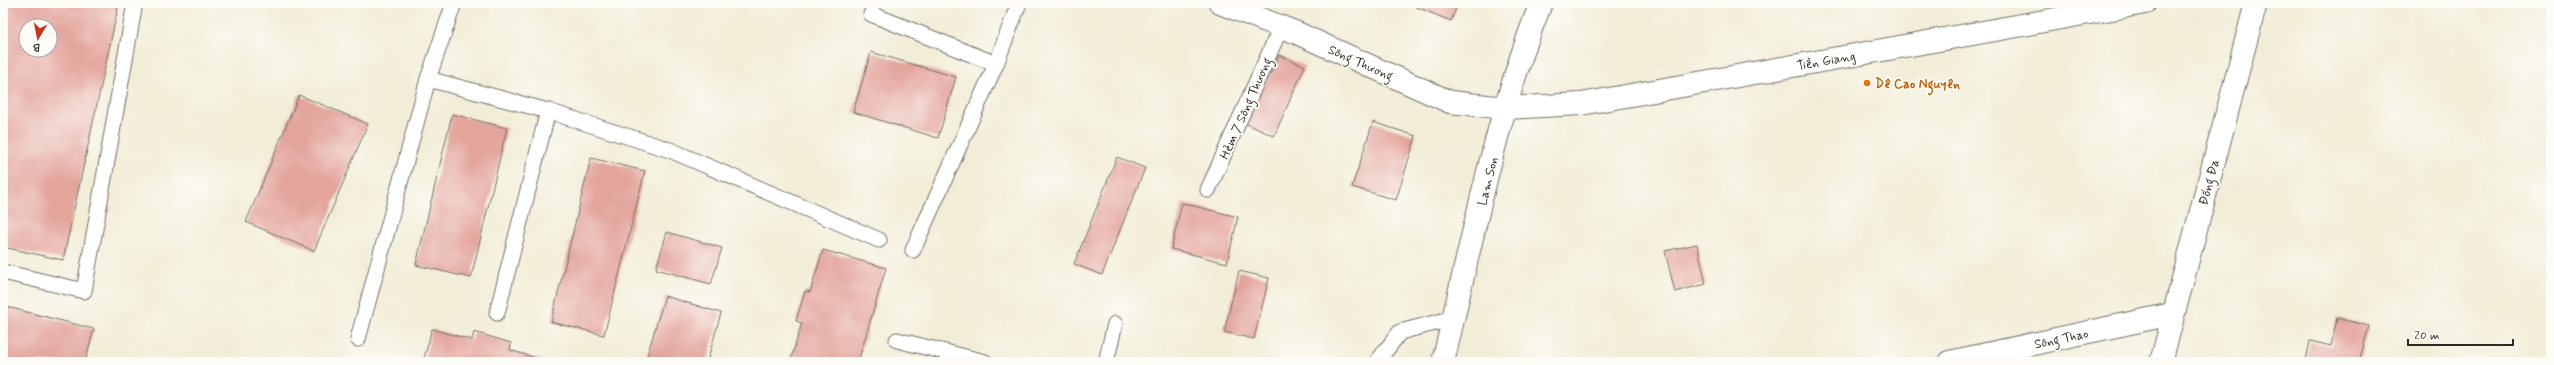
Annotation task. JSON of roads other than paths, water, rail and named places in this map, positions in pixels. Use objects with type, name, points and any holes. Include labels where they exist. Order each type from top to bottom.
[{"type":"street","name":"Sông Thương","points":[[1220,3],[1281,27],[1450,102],[1505,108]]},
{"type":"street","name":"Lam Son","points":[[1443,362],[1505,108],[1521,52],[1541,3]]},
{"type":"street","name":"Tiền Giang","points":[[1505,108],[1581,104],[2146,3]]},
{"type":"street","name":"Đống Đa","points":[[2160,362],[2256,3]]},
{"type":"street","name":"Sông Thao","points":[[1949,362],[2172,314]]},
{"type":"lane","points":[[3,272],[84,291],[135,3]]},
{"type":"lane","points":[[358,339],[428,79],[454,3]]},
{"type":"lane","points":[[913,250],[996,64],[1019,3]]},
{"type":"lane","points":[[871,14],[996,64]]},
{"type":"lane","name":"Hẻm 7 Sông Thương","points":[[1208,190],[1281,27]]},
{"type":"lane","points":[[428,79],[548,111],[670,150],[879,240]]},
{"type":"lane","points":[[497,313],[548,111]]},
{"type":"lane","points":[[1377,362],[1400,332],[1454,318]]},
{"type":"lane","points":[[1106,362],[1115,324]]},
{"type":"lane","points":[[897,340],[985,362]]},
{"type":"place","name":"Dê Cao Nguyên","points":[[1867,83]]}]
